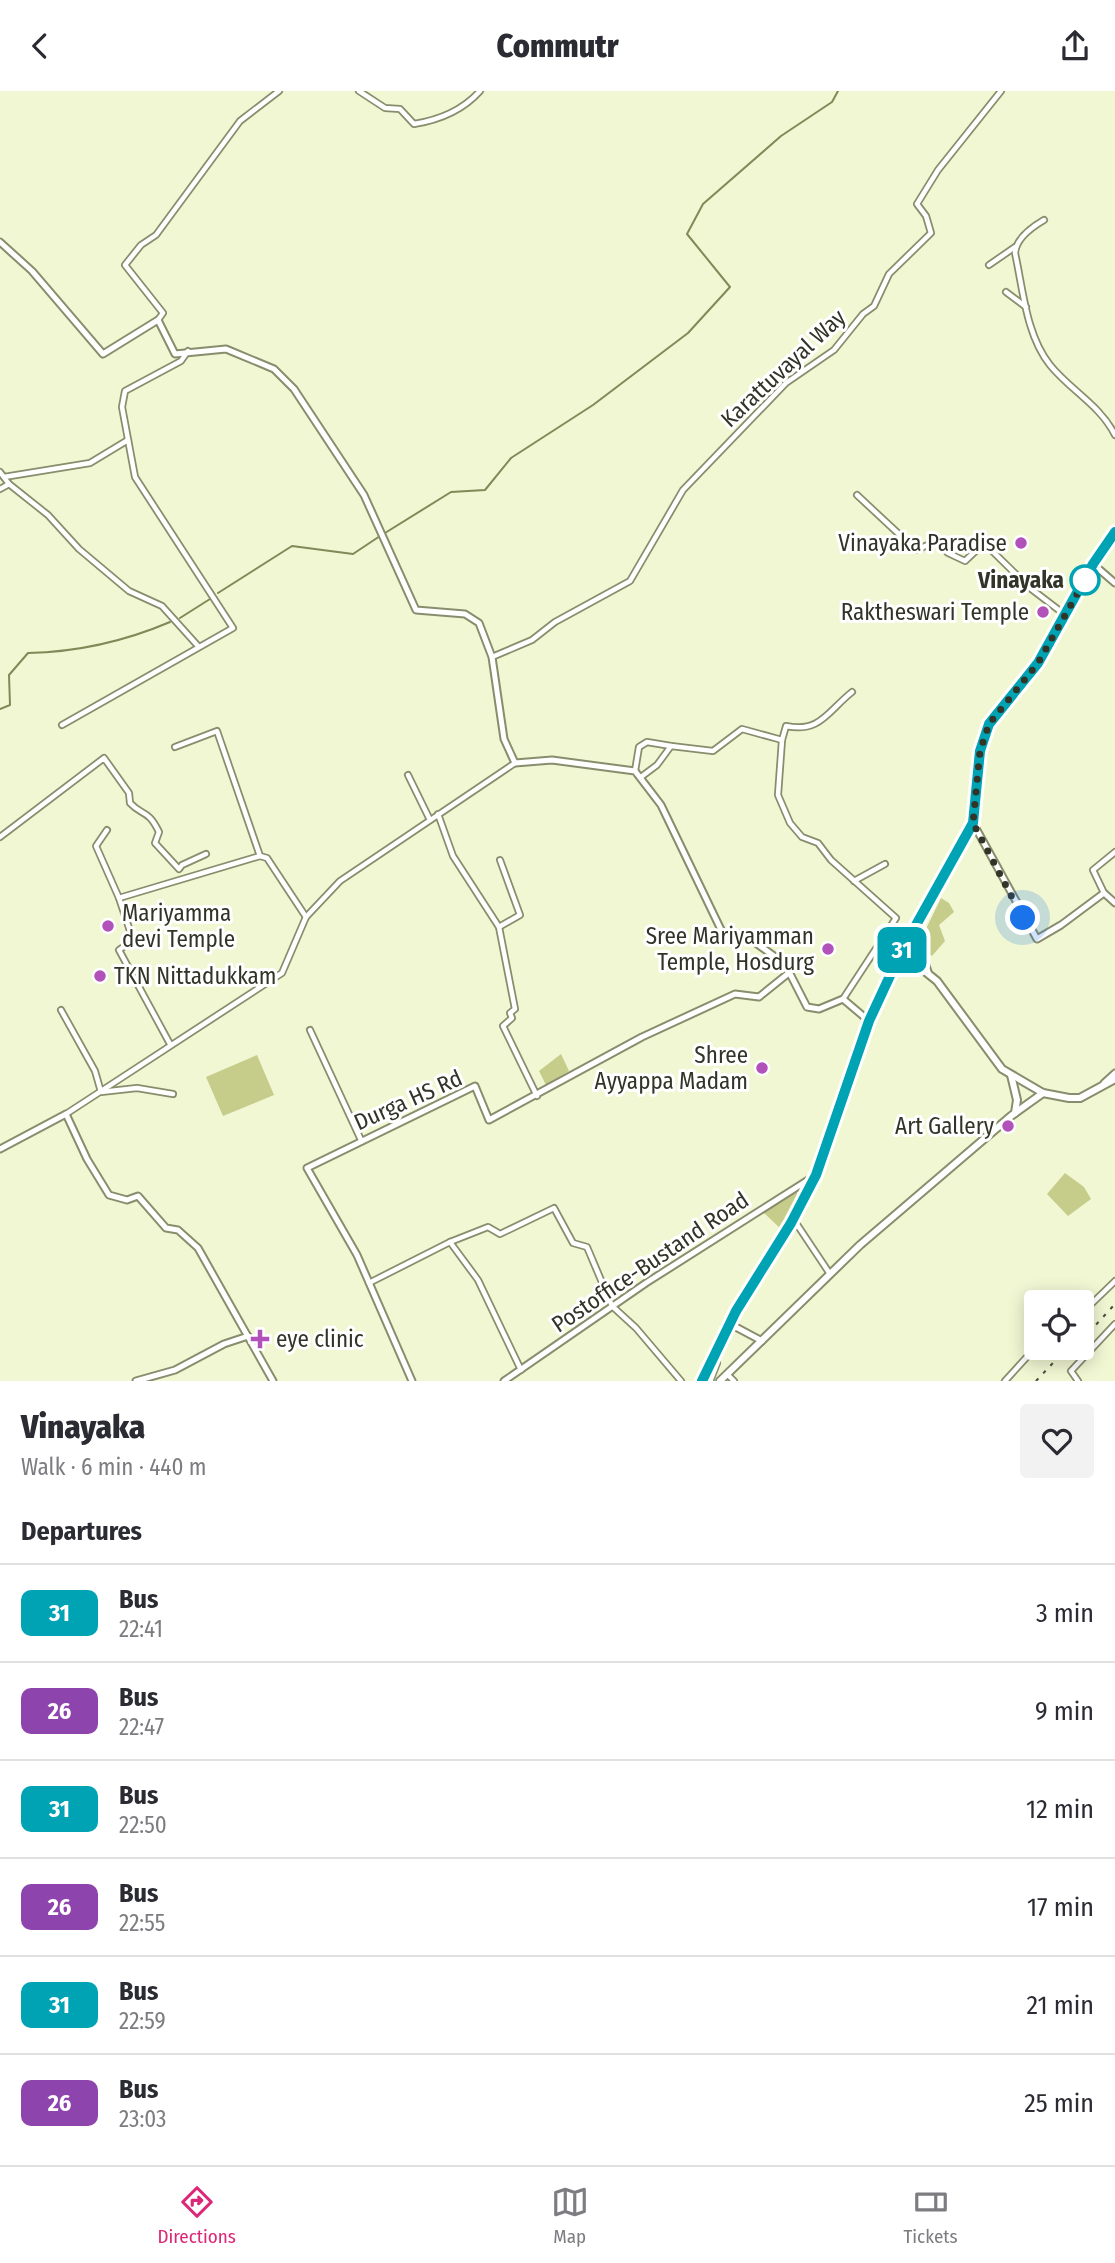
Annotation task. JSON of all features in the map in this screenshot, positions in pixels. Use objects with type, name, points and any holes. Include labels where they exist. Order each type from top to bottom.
[{"type":"main road","points":[[702,1381],[732,1325],[736,1311],[793,1219],[816,1175],[869,1021],[901,952],[973,823],[980,751],[989,724],[1038,663],[1093,564],[1115,532]]},
{"type":"main road","points":[[1093,564],[1115,543]]},
{"type":"main road","points":[[901,952],[929,975],[1002,1069],[1012,1075],[1043,1093],[1080,1098],[1115,1079]]},
{"type":"main road","points":[[1012,1075],[1017,1108],[1015,1113]]},
{"type":"main road","points":[[720,1381],[884,1224],[1015,1113],[1043,1093]]},
{"type":"main road","points":[[709,1381],[716,1363],[714,1356]]},
{"type":"street","points":[[0,241],[32,271],[103,355],[158,320],[163,313],[125,265],[141,245],[156,235],[240,121],[279,91]]},
{"type":"street","points":[[359,91],[385,109],[400,109],[414,124],[436,120],[456,110],[480,91]]},
{"type":"street","name":"Karattuvayal Way","points":[[492,657],[532,640],[555,622],[630,581],[683,491],[786,383],[834,350],[863,314],[874,306],[889,274],[931,233],[926,216],[917,204],[938,170],[1001,91]]},
{"type":"street","points":[[989,265],[1015,246],[1033,226],[1044,220]]},
{"type":"street","points":[[1015,246],[1026,307],[1038,349],[1052,368],[1108,420],[1115,435]]},
{"type":"street","points":[[1006,292],[1026,307]]},
{"type":"street","points":[[158,320],[175,354],[226,349],[274,369],[294,389],[364,495],[416,610],[465,614],[479,623],[492,657],[504,739],[514,763]]},
{"type":"street","points":[[62,725],[233,628],[135,477],[122,407],[125,391],[181,361],[189,351]]},
{"type":"street","points":[[128,440],[90,464],[2,474],[9,484],[48,515],[79,549],[129,591],[162,606],[198,646]]},
{"type":"street","points":[[0,489],[9,484]]},
{"type":"street","points":[[857,495],[916,550],[937,541],[948,553],[965,561],[984,543],[1030,588],[1064,614]]},
{"type":"street","points":[[1093,564],[1115,583]]},
{"type":"street","points":[[0,1149],[66,1114],[282,972],[306,917],[340,881],[514,763],[552,760],[635,771],[661,805],[725,938],[742,933],[785,964],[807,1007],[819,1009],[843,999],[896,918],[831,860],[818,843],[802,837],[790,823],[778,795],[782,740],[786,726],[804,730],[814,726],[852,692]]},
{"type":"street","points":[[635,771],[639,747],[647,742],[713,751],[742,729],[782,740]]},
{"type":"street","points":[[175,747],[217,731],[260,856]]},
{"type":"street","points":[[641,777],[657,765],[671,746]]},
{"type":"street","points":[[0,837],[104,758],[129,793],[130,803],[141,808],[154,822],[159,832],[155,843],[179,869],[206,854]]},
{"type":"street","points":[[408,775],[430,820]]},
{"type":"street","points":[[438,814],[453,856],[499,926],[514,1009],[510,1013],[512,1019],[503,1026],[537,1097]]},
{"type":"street","points":[[973,823],[1037,939],[1062,925],[1104,893]]},
{"type":"street","points":[[107,830],[96,846],[119,898],[133,940],[119,949],[170,1044]]},
{"type":"street","points":[[1115,852],[1093,870],[1104,893],[1115,903]]},
{"type":"street","points":[[119,898],[260,856],[267,858],[306,917]]},
{"type":"street","points":[[499,926],[520,915],[500,860]]},
{"type":"street","points":[[854,881],[885,864]]},
{"type":"street","points":[[915,929],[929,975]]},
{"type":"street","name":"Durga HS Rd","points":[[412,1381],[341,1223],[307,1168],[475,1086],[489,1120],[537,1097],[642,1037],[735,994],[759,997],[790,972]]},
{"type":"street","points":[[843,999],[869,1021]]},
{"type":"street","points":[[61,1010],[95,1071],[101,1092]]},
{"type":"street","points":[[310,1030],[361,1140]]},
{"type":"street","points":[[1104,1083],[1115,1073]]},
{"type":"street","points":[[101,1092],[137,1088],[173,1094]]},
{"type":"street","points":[[66,1114],[87,1159],[109,1195],[127,1200],[138,1196],[166,1228],[178,1230],[198,1248],[273,1381]]},
{"type":"street","name":"Postoffice-Bustand Road","points":[[504,1381],[612,1307],[816,1175]]},
{"type":"street","points":[[369,1283],[450,1242],[488,1227],[500,1234],[554,1208],[573,1243],[587,1247],[612,1307],[636,1328],[681,1381]]},
{"type":"street","points":[[793,1219],[830,1274]]},
{"type":"street","points":[[450,1242],[478,1280],[521,1370]]},
{"type":"street","points":[[1094,1301],[1115,1281]]},
{"type":"street","points":[[1078,1381],[1071,1371],[1115,1324]]},
{"type":"street","points":[[732,1325],[762,1341]]},
{"type":"street","points":[[136,1381],[175,1370],[248,1336]]},
{"type":"street","points":[[1005,1381],[1024,1360]]},
{"type":"street","points":[[728,1375],[734,1381]]},
{"type":"green space","points":[[941,898],[949,903],[954,912],[939,925],[945,941],[932,956],[928,953],[923,935]]},
{"type":"green space","points":[[561,1054],[569,1071],[546,1085],[539,1071]]},
{"type":"green space","points":[[257,1055],[274,1095],[223,1116],[206,1077]]},
{"type":"green space","points":[[1065,1173],[1084,1187],[1091,1199],[1068,1216],[1047,1194]]},
{"type":"green space","points":[[796,1192],[799,1195],[782,1230],[763,1212]]},
{"type":"waterway","points":[[385,533],[451,492],[485,490],[511,458],[593,405],[688,333],[730,287],[687,234],[703,204],[781,136],[832,102],[838,91]]},
{"type":"waterway","points":[[218,593],[292,546],[353,554],[380,536]]},
{"type":"waterway","points":[[180,618],[210,599]]},
{"type":"waterway","points":[[0,709],[10,705],[9,675],[28,653],[100,645],[170,622]]},
{"type":"railway","points":[[1094,1327],[1115,1304]]},
{"type":"railway","points":[[1036,1381],[1056,1360]]},
{"type":"bus line","name":"31","points":[[702,1381],[709,1363],[732,1325],[736,1311],[791,1223],[816,1175],[869,1021],[901,952],[973,823],[980,751],[989,724],[1038,663],[1093,564],[1115,532]]},
{"type":"place","name":"Vinayaka Paradise","points":[[1021,543]]},
{"type":"place","name":"Vinayaka","points":[[1085,580]]},
{"type":"place","name":"Raktheswari Temple","points":[[1043,612]]},
{"type":"place","name":"Mariyamma devi Temple","points":[[108,926]]},
{"type":"place","name":"Sree Mariyamman Temple, Hosdurg","points":[[828,949]]},
{"type":"place","name":"TKN Nittadukkam","points":[[100,976]]},
{"type":"place","name":"Shree Ayyappa Madam","points":[[762,1068]]},
{"type":"place","name":"Art Gallery","points":[[1008,1126]]},
{"type":"place","name":"eye clinic","points":[[260,1339]]},
{"type":"route","points":[[1023,918],[973,823],[980,751],[989,724],[1038,663],[1085,580]]}]
